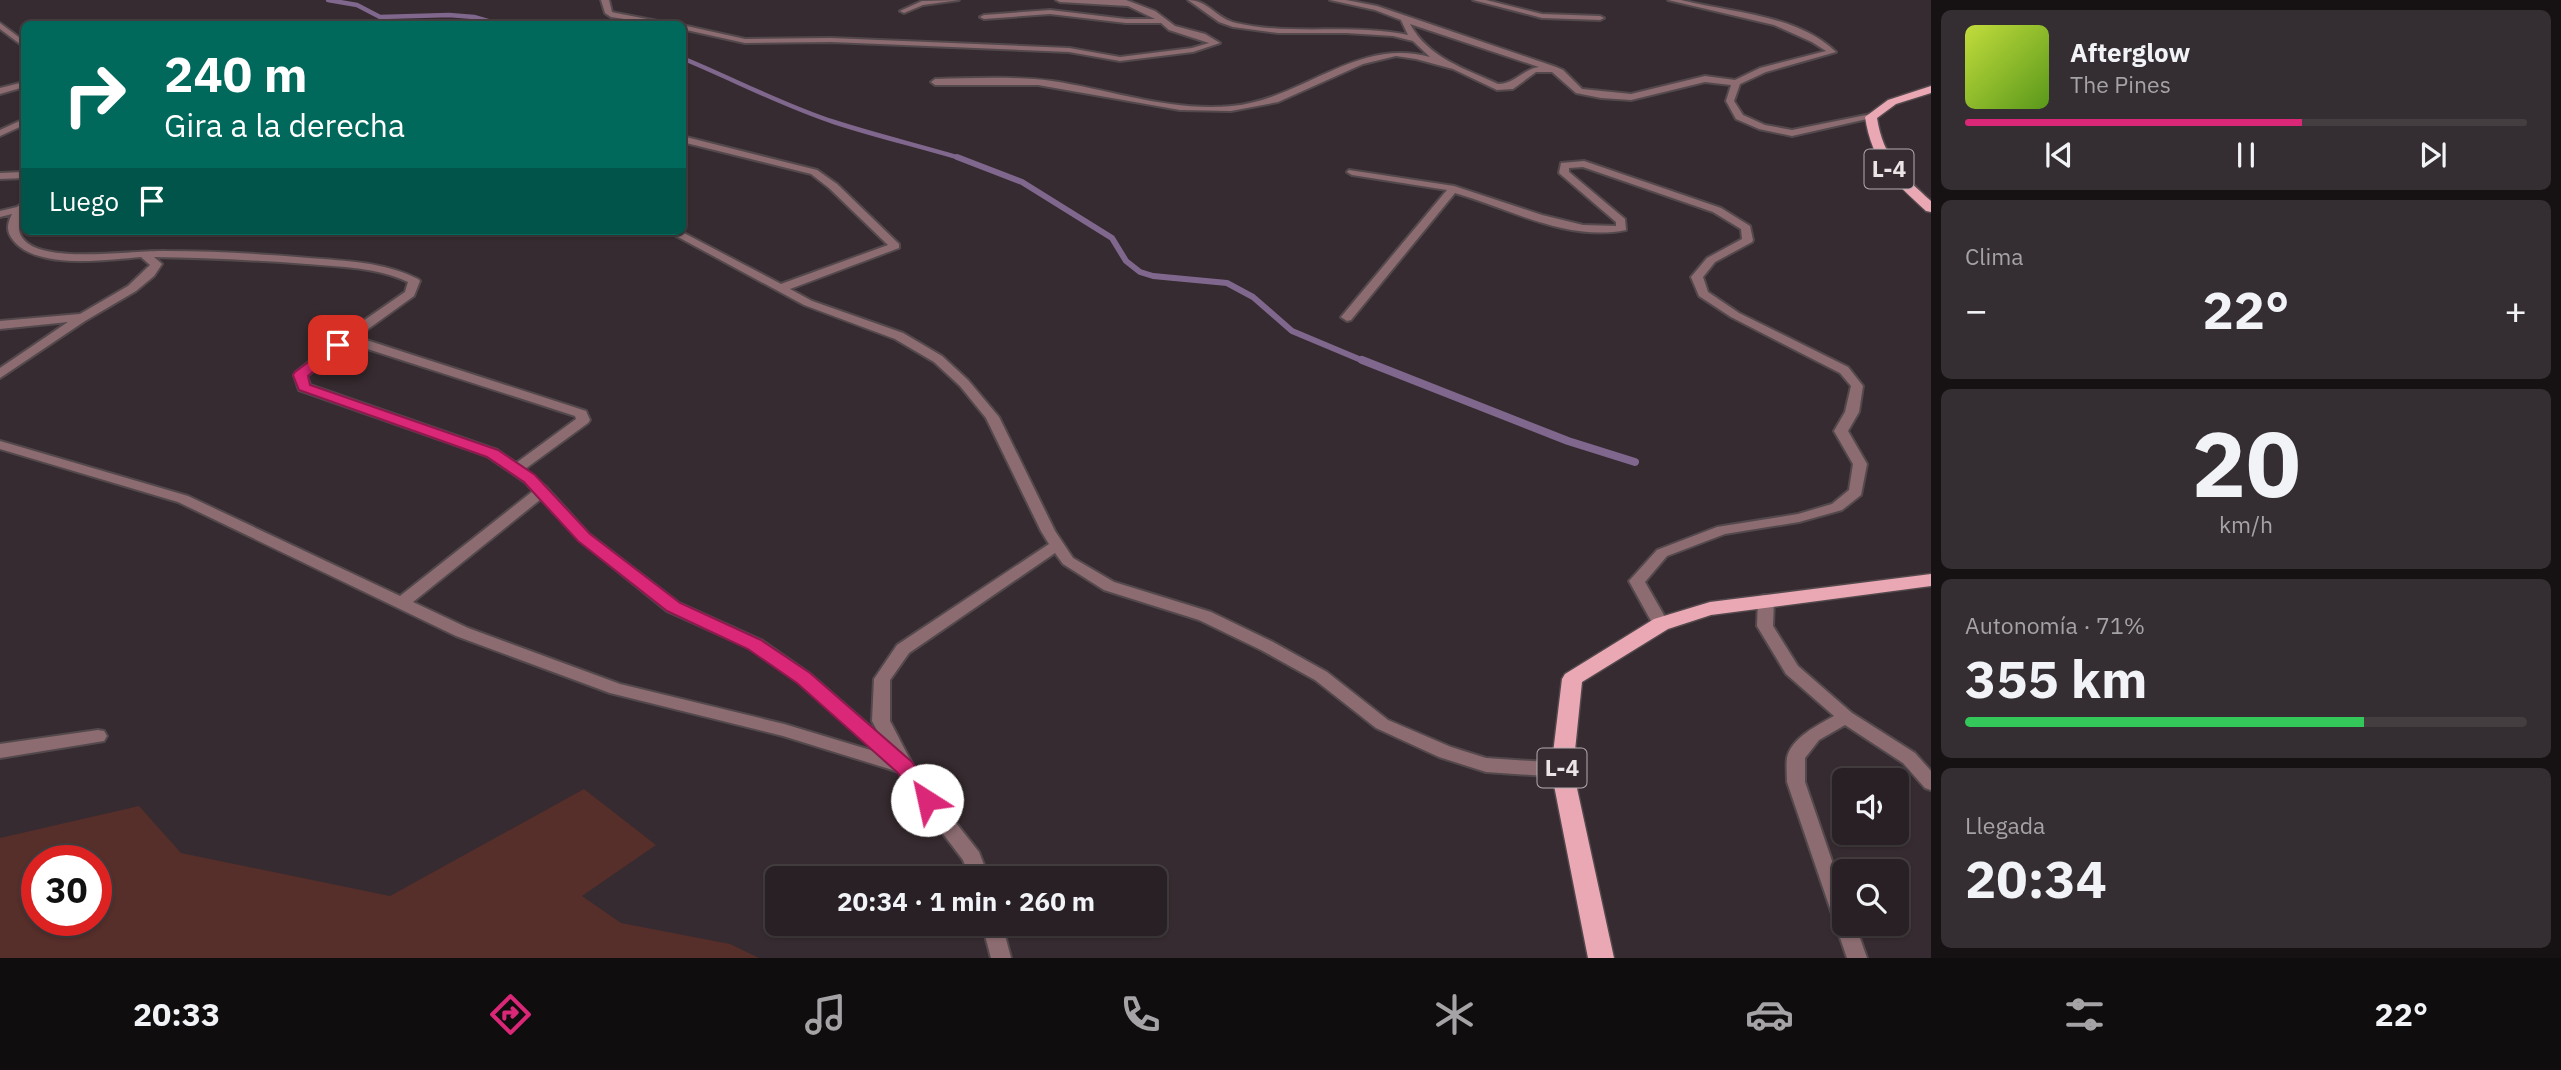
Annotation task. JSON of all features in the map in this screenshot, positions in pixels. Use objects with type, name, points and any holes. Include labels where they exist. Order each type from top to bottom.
[{"type":"main road","name":"L-4","points":[[1931,89],[1892,102],[1871,117],[1873,141],[1884,164],[1931,208]]},
{"type":"main road","name":"L-4","points":[[1601,958],[1562,770],[1572,679],[1661,624],[1710,609],[1931,580]]},
{"type":"street","points":[[605,0],[609,13],[651,21]]},
{"type":"street","points":[[904,11],[922,4],[955,0]]},
{"type":"street","points":[[1060,0],[1129,4]]},
{"type":"street","points":[[686,28],[745,41],[831,40],[1069,50],[1120,59],[1193,50],[1216,43],[1202,36],[1172,28],[1119,0]]},
{"type":"street","points":[[1192,0],[1220,20],[1241,26],[1371,30],[1416,39]]},
{"type":"street","points":[[1477,0],[1542,16],[1600,18]]},
{"type":"street","points":[[1340,1],[1377,8],[1553,69],[1560,72],[1579,91],[1601,95],[1631,97],[1705,79],[1736,83],[1763,70],[1832,52],[1819,40],[1791,29],[1672,0]]},
{"type":"street","points":[[984,17],[1050,12],[1126,21],[1162,21]]},
{"type":"street","points":[[1404,19],[1416,39],[1436,58],[1497,87],[1510,87],[1534,70],[1553,69]]},
{"type":"street","points":[[0,25],[21,42]]},
{"type":"street","points":[[936,82],[983,80],[1053,84],[1173,106],[1222,110],[1286,97],[1361,60],[1399,54],[1453,67]]},
{"type":"street","points":[[1736,83],[1730,101],[1739,117],[1762,127],[1792,133],[1871,117]]},
{"type":"street","points":[[0,91],[21,86]]},
{"type":"street","points":[[0,133],[21,123]]},
{"type":"street","points":[[686,140],[814,172],[833,186],[895,246],[781,288]]},
{"type":"street","points":[[1352,172],[1453,189],[1574,228],[1608,232],[1622,228],[1621,221],[1564,173],[1564,165],[1584,164],[1717,210],[1746,228],[1748,240],[1711,260],[1697,277],[1703,295],[1735,316],[1844,370],[1857,386],[1852,412],[1841,431],[1860,464],[1856,492],[1837,507],[1799,518],[1722,530],[1662,553],[1637,581],[1661,624]]},
{"type":"street","points":[[0,176],[21,175]]},
{"type":"street","points":[[1347,317],[1453,189]]},
{"type":"street","points":[[0,214],[21,208]]},
{"type":"street","points":[[21,209],[12,228],[16,238],[30,250],[54,257],[234,255],[356,265],[402,274],[414,281],[410,294],[300,375],[304,387],[492,453],[541,491],[584,537],[673,607],[755,644],[804,678],[905,767]]},
{"type":"street","points":[[680,235],[808,303],[899,336],[938,359],[964,383],[992,417],[1015,469],[1068,561],[1109,586],[1205,616],[1268,646],[1321,676],[1382,724],[1446,752],[1486,765],[1562,770]]},
{"type":"street","points":[[0,374],[152,272],[156,264],[143,254]]},
{"type":"street","points":[[0,325],[83,317]]},
{"type":"street","points":[[347,338],[581,414],[583,419],[516,469]]},
{"type":"street","points":[[0,445],[183,499],[462,632],[616,689],[784,730],[905,767]]},
{"type":"street","points":[[402,603],[541,491]]},
{"type":"street","points":[[975,866],[972,857],[912,780],[881,721],[882,680],[903,649],[1057,545]]},
{"type":"street","points":[[1766,600],[1765,626],[1792,670],[1846,717],[1909,758],[1931,783]]},
{"type":"street","points":[[1832,886],[1796,782],[1796,757],[1813,735],[1846,717]]},
{"type":"street","points":[[0,751],[97,736]]},
{"type":"street","points":[[990,958],[993,936]]},
{"type":"street","points":[[996,936],[1001,958]]},
{"type":"street","points":[[1849,936],[1857,958]]},
{"type":"shaded area","points":[[584,789],[656,845],[582,896],[621,923],[730,944],[759,958],[0,958],[0,838],[139,806],[181,853],[390,896]]},
{"type":"waterway","points":[[328,0],[357,5],[380,17],[449,15],[488,21]]},
{"type":"waterway","points":[[686,60],[815,115],[960,158]]},
{"type":"waterway","points":[[960,158],[1022,182],[1112,238],[1126,261],[1140,272],[1153,276],[1227,283],[1253,297],[1292,331],[1366,362]]},
{"type":"waterway","points":[[1362,360],[1568,441],[1635,462]]},
{"type":"route","points":[[338,345],[300,375],[304,387],[492,453],[530,479],[584,537],[673,607],[755,644],[804,678],[905,767],[927,800]]}]
